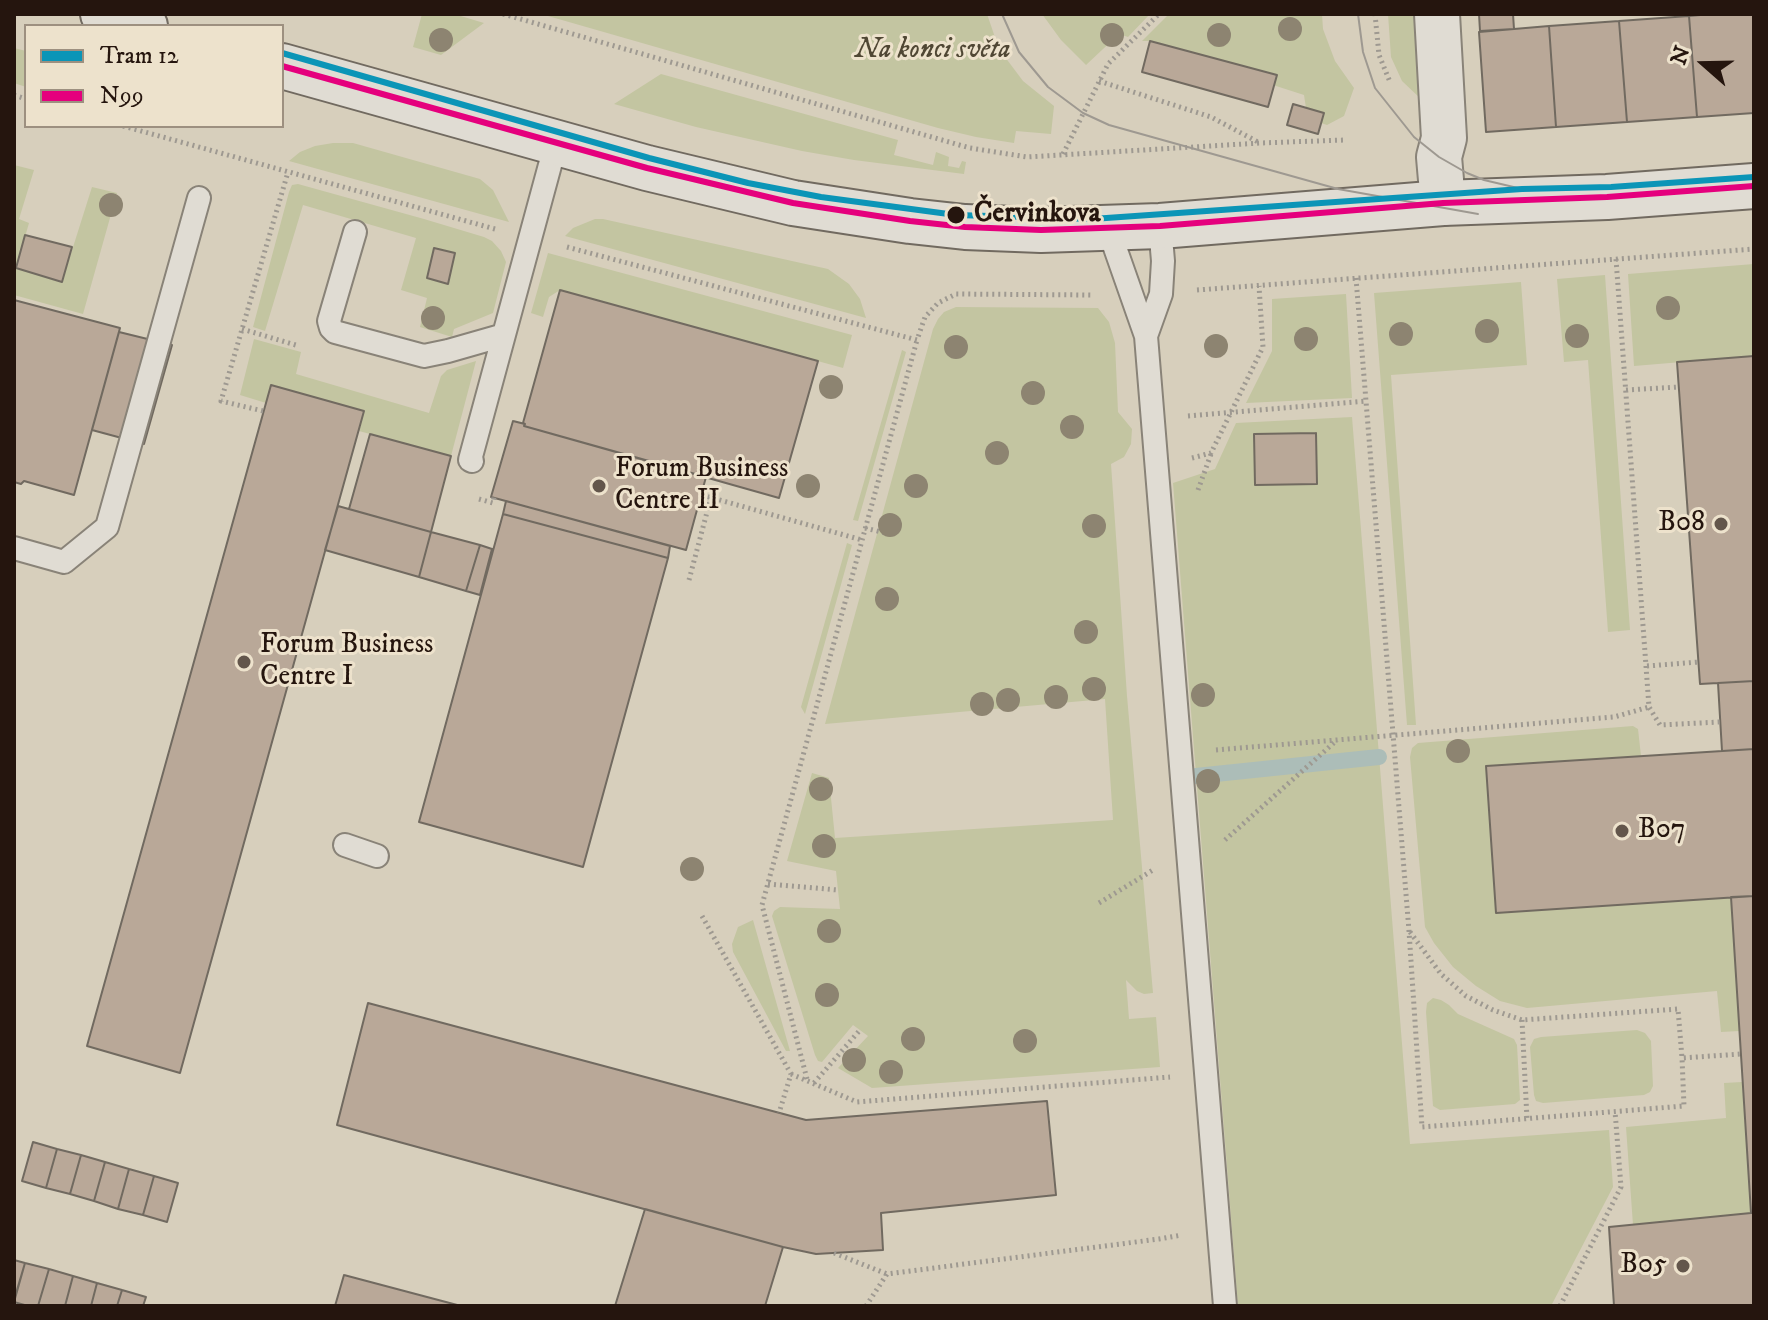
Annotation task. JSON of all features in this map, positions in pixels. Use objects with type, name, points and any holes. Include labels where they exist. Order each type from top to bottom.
[{"type":"street","points":[[103,14],[138,24]]},
{"type":"street","points":[[1437,14],[1444,138],[1439,157],[1443,203]]},
{"type":"street","points":[[284,67],[647,168],[793,203],[965,227],[1104,229],[1443,203],[1607,197],[1754,186]]},
{"type":"lane","points":[[472,461],[556,143]]},
{"type":"lane","points":[[14,548],[64,562],[107,527],[199,198]]},
{"type":"lane","points":[[1146,336],[1161,294],[1163,261],[1160,226]]},
{"type":"lane","points":[[1104,229],[1113,242],[1146,336],[1225,1306]]},
{"type":"lane","points":[[355,232],[329,321],[335,332],[424,356],[504,335]]},
{"type":"lane","points":[[345,845],[377,856]]},
{"type":"path","points":[[503,14],[970,148],[1027,157],[1345,140]]},
{"type":"path","points":[[1062,155],[1108,64],[1159,14]]},
{"type":"path","points":[[1375,14],[1379,55],[1390,83]]},
{"type":"path","points":[[1099,81],[1211,117],[1260,143]]},
{"type":"path","points":[[130,128],[509,233]]},
{"type":"path","points":[[263,411],[221,401],[288,172]]},
{"type":"path","points":[[559,244],[917,340]]},
{"type":"path","points":[[1185,291],[1754,249]]},
{"type":"path","points":[[1616,259],[1649,707],[1660,725],[1720,722]]},
{"type":"path","points":[[1356,278],[1394,735],[1422,1127],[1684,1106],[1678,1009],[1522,1020],[1466,996],[1441,974],[1409,931]]},
{"type":"path","points":[[1156,466],[1211,453],[1263,347],[1259,286]]},
{"type":"path","points":[[807,1079],[762,905],[925,317],[938,303],[956,294],[1080,295]]},
{"type":"path","points":[[242,329],[303,347],[335,332]]},
{"type":"path","points":[[1626,390],[1679,387]]},
{"type":"path","points":[[1153,419],[1366,401]]},
{"type":"path","points":[[702,495],[862,540]]},
{"type":"path","points":[[689,580],[711,497]]},
{"type":"path","points":[[865,528],[889,534]]},
{"type":"path","points":[[1647,666],[1699,662]]},
{"type":"path","points":[[1180,753],[1614,717],[1649,707]]},
{"type":"path","points":[[1190,872],[1337,740]]},
{"type":"path","points":[[1099,903],[1156,868]]},
{"type":"path","points":[[768,884],[838,890]]},
{"type":"path","points":[[702,916],[791,1074],[857,1102],[1174,1077]]},
{"type":"path","points":[[1522,1020],[1527,1119]]},
{"type":"path","points":[[814,1083],[860,1030]]},
{"type":"path","points":[[1682,1058],[1741,1054]]},
{"type":"path","points":[[779,1113],[791,1074]]},
{"type":"path","points":[[1560,1306],[1621,1187],[1615,1111]]},
{"type":"path","points":[[834,1253],[887,1274],[1159,1239]]},
{"type":"path","points":[[866,1306],[887,1274]]},
{"type":"green space","points":[[422,14],[454,14],[484,23],[441,55],[413,47]]},
{"type":"green space","name":"Na konci světa","points":[[541,14],[987,14],[999,49],[1023,81],[1054,106],[1051,134],[1016,131],[1014,143],[976,137]]},
{"type":"green space","points":[[1042,14],[1150,14],[1128,37],[1119,34],[1086,65],[1061,40]]},
{"type":"green space","points":[[1169,14],[1322,14],[1323,29],[1335,61],[1354,88],[1344,116],[1327,125],[1321,123],[1306,108],[1304,95],[1273,85],[1277,75],[1142,41]]},
{"type":"green space","points":[[1388,14],[1415,14],[1421,99],[1402,81],[1391,57]]},
{"type":"green space","points":[[14,48],[24,50],[24,86],[14,83]]},
{"type":"green space","points":[[661,74],[898,140],[894,155],[933,165],[936,152],[949,157],[948,166],[959,168],[962,161],[966,162],[964,174],[802,151],[696,127],[614,104]]},
{"type":"green space","points":[[333,143],[353,143],[480,179],[493,190],[509,222],[289,161],[300,152]]},
{"type":"green space","points":[[14,165],[34,170],[19,219],[29,223],[16,268],[62,282],[92,187],[117,193],[83,314],[14,295]]},
{"type":"green space","points":[[298,184],[492,241],[506,262],[493,313],[454,329],[452,337],[420,327],[427,298],[401,290],[416,238],[303,205],[265,331],[253,327],[289,192],[292,185]]},
{"type":"green space","points":[[595,219],[828,269],[849,284],[860,299],[866,318],[565,236],[573,228]]},
{"type":"green space","points":[[548,253],[852,335],[843,368],[560,290],[549,297],[543,317],[531,313]]},
{"type":"green space","points":[[1754,264],[1754,356],[1634,366],[1628,274]]},
{"type":"green space","points":[[1605,275],[1630,630],[1608,632],[1588,360],[1564,362],[1557,279]]},
{"type":"green space","points":[[1521,282],[1527,365],[1391,375],[1416,725],[1407,725],[1374,293]]},
{"type":"green space","points":[[1346,294],[1352,398],[1246,403],[1272,351],[1272,299]]},
{"type":"green space","points":[[956,307],[1098,308],[1109,322],[1115,343],[1118,412],[1132,429],[1131,444],[1124,457],[1111,464],[1127,696],[1153,993],[1137,991],[1126,980],[1129,1019],[1156,1017],[1160,1067],[872,1088],[838,1068],[868,1036],[853,1025],[822,1062],[818,1061],[772,916],[780,907],[840,909],[836,871],[787,861],[812,773],[829,778],[835,838],[1113,820],[1105,699],[825,724],[933,329],[944,312]]},
{"type":"green space","points":[[254,339],[301,352],[296,374],[429,413],[441,376],[447,370],[476,361],[451,456],[359,431],[364,411],[271,385],[266,403],[240,395]]},
{"type":"green space","points":[[902,350],[906,352],[858,521],[853,520]]},
{"type":"green space","points":[[1352,417],[1410,1144],[1609,1130],[1613,1187],[1551,1306],[1238,1306],[1173,483],[1215,469],[1236,423]]},
{"type":"green space","points":[[847,543],[852,545],[805,714],[801,707]]},
{"type":"green space","points":[[1633,726],[1638,729],[1641,756],[1731,897],[1739,1031],[1721,1032],[1717,991],[1527,1008],[1500,1001],[1453,967],[1425,927],[1410,757],[1412,748],[1418,743]]},
{"type":"green space","points":[[753,920],[790,1051],[786,1051],[733,952],[732,944],[738,927]]},
{"type":"green space","points":[[1433,998],[1449,1005],[1458,1014],[1514,1039],[1520,1100],[1515,1104],[1440,1110],[1433,1106],[1426,1012],[1427,1003]]},
{"type":"green space","points":[[1637,1030],[1645,1033],[1651,1041],[1653,1086],[1650,1092],[1543,1103],[1536,1101],[1530,1047],[1534,1039]]},
{"type":"green space","points":[[1742,1082],[1751,1213],[1633,1225],[1626,1127],[1726,1118],[1724,1083]]},
{"type":"building","points":[[1479,14],[1513,14],[1514,29],[1480,31]]},
{"type":"building","points":[[1754,14],[1754,113],[1697,117],[1689,16]]},
{"type":"building","points":[[1689,16],[1697,117],[1627,122],[1619,21]]},
{"type":"building","points":[[1619,21],[1627,122],[1556,127],[1549,26]]},
{"type":"building","points":[[1549,26],[1556,127],[1486,132],[1479,32]]},
{"type":"building","points":[[1150,41],[1277,75],[1268,107],[1142,72]]},
{"type":"building","points":[[1293,104],[1324,113],[1318,134],[1287,125]]},
{"type":"building","points":[[25,235],[72,247],[62,282],[16,268]]},
{"type":"building","points":[[434,248],[455,253],[448,284],[427,278]]},
{"type":"building","points":[[560,290],[818,361],[779,498],[524,426]]},
{"type":"building","points":[[14,300],[120,328],[74,495],[24,481],[21,484],[14,482]]},
{"type":"building","points":[[119,332],[172,345],[144,444],[92,430]]},
{"type":"building","name":"B08","points":[[1754,356],[1754,681],[1700,684],[1677,362]]},
{"type":"building","name":"Forum Business Centre I","points":[[271,385],[364,411],[180,1073],[87,1046]]},
{"type":"building","name":"Forum Business Centre II","points":[[513,421],[706,477],[686,550],[491,497]]},
{"type":"building","points":[[1316,433],[1317,484],[1255,485],[1254,434]]},
{"type":"building","points":[[370,434],[451,456],[431,532],[349,509]]},
{"type":"building","points":[[506,501],[670,546],[668,558],[503,514]]},
{"type":"building","points":[[338,506],[431,532],[419,577],[325,550]]},
{"type":"building","points":[[503,514],[668,558],[583,867],[419,822]]},
{"type":"building","points":[[431,532],[480,545],[466,591],[419,577]]},
{"type":"building","points":[[480,545],[492,549],[480,595],[466,591]]},
{"type":"building","points":[[1754,681],[1754,749],[1722,751],[1718,683]]},
{"type":"building","name":"B07","points":[[1754,749],[1754,896],[1496,913],[1486,766]]},
{"type":"building","points":[[1754,896],[1754,1213],[1751,1213],[1731,897]]},
{"type":"building","points":[[368,1003],[806,1120],[1047,1101],[1056,1195],[881,1213],[883,1250],[816,1254],[337,1125]]},
{"type":"building","points":[[33,1142],[57,1149],[46,1188],[22,1181]]},
{"type":"building","points":[[57,1149],[81,1155],[70,1194],[46,1188]]},
{"type":"building","points":[[81,1155],[105,1162],[94,1201],[70,1194]]},
{"type":"building","points":[[105,1162],[129,1169],[118,1209],[94,1201]]},
{"type":"building","points":[[129,1169],[154,1176],[143,1215],[118,1209]]},
{"type":"building","points":[[154,1176],[178,1183],[167,1222],[143,1215]]},
{"type":"building","points":[[645,1209],[783,1247],[765,1306],[615,1306]]},
{"type":"building","name":"B05","points":[[1754,1213],[1754,1306],[1614,1306],[1609,1227]]},
{"type":"building","points":[[14,1260],[25,1263],[14,1300]]},
{"type":"building","points":[[25,1263],[49,1269],[38,1306],[14,1302]]},
{"type":"building","points":[[49,1269],[73,1276],[65,1306],[38,1306]]},
{"type":"building","points":[[344,1275],[461,1306],[335,1306]]},
{"type":"building","points":[[73,1276],[97,1283],[91,1306],[65,1306]]},
{"type":"building","points":[[97,1283],[122,1290],[117,1306],[91,1306]]},
{"type":"building","points":[[122,1290],[146,1297],[143,1306],[117,1306]]},
{"type":"waterway","points":[[1196,776],[1379,757]]},
{"type":"tram line","points":[[1002,14],[1019,52],[1048,87],[1083,113],[1109,125],[1338,189],[1478,214]]},
{"type":"tram line","points":[[1358,14],[1363,52],[1375,88],[1414,137],[1439,157],[1467,173],[1522,189]]},
{"type":"tram line","name":"12","points":[[284,54],[649,158],[748,183],[821,197],[956,215],[1092,219],[1522,189],[1611,187],[1754,177]]},
{"type":"transit line","name":"N99","points":[[284,67],[647,168],[793,203],[965,227],[1041,230],[1160,226],[1443,203],[1607,197],[1754,186]]},
{"type":"place","name":"Červinkova","points":[[956,215]]},
{"type":"place","name":"Forum Business Centre II","points":[[599,486]]},
{"type":"place","name":"B08","points":[[1721,524]]},
{"type":"place","name":"Forum Business Centre I","points":[[244,662]]},
{"type":"place","name":"B07","points":[[1622,831]]},
{"type":"place","name":"B05","points":[[1683,1266]]}]
